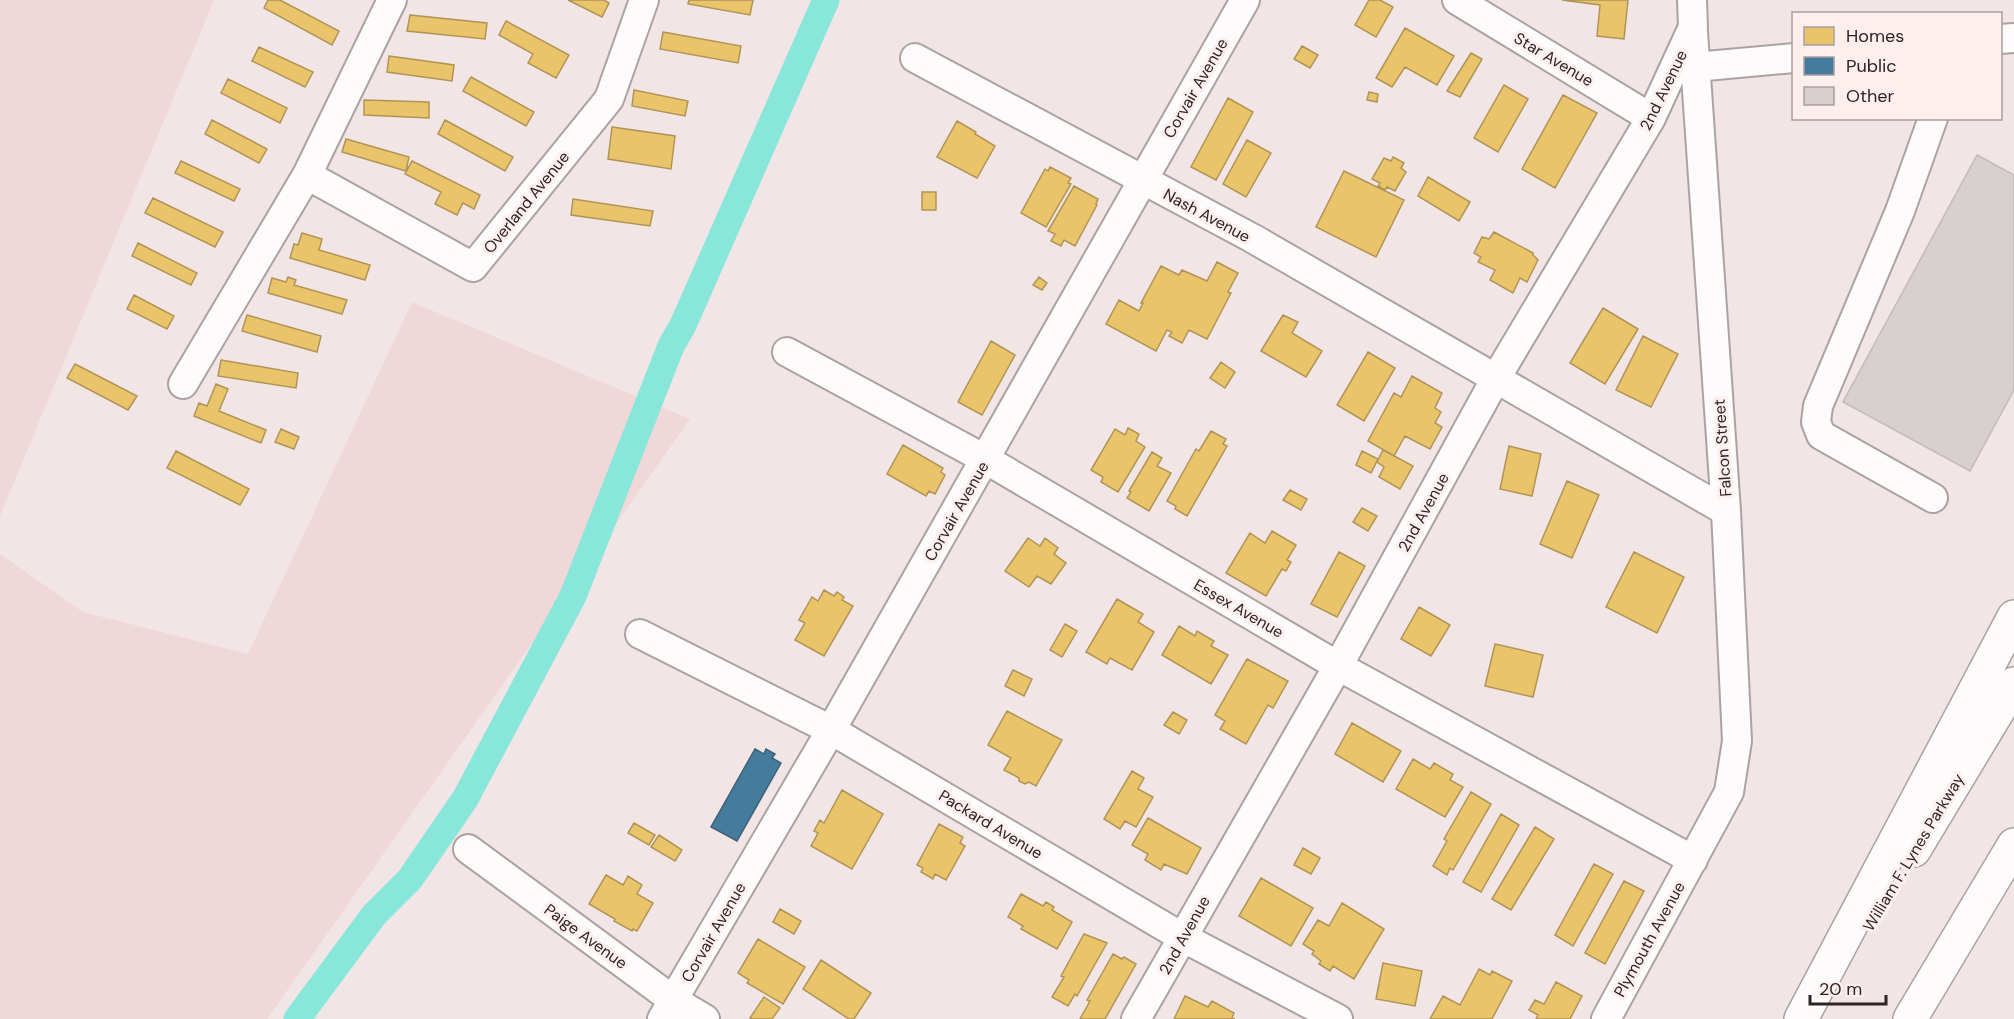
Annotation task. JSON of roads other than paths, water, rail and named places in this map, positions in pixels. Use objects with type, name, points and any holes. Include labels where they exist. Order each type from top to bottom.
[{"type":"highway","points":[[1801,1019],[2014,617]]},
{"type":"highway","name":"William F. Lynes Parkway","points":[[1812,1019],[2014,684]]},
{"type":"highway","points":[[1910,1019],[2014,845]]},
{"type":"street","points":[[183,384],[307,175],[392,0]]},
{"type":"street","name":"Overland Avenue","points":[[307,175],[473,267],[609,99],[644,0]]},
{"type":"street","name":"Corvair Avenue","points":[[668,1010],[831,730],[1245,0]]},
{"type":"street","name":"Star Avenue","points":[[1457,0],[1652,118]]},
{"type":"street","name":"2nd Avenue","points":[[1136,1019],[1338,666],[1496,378],[1652,118],[1692,13]]},
{"type":"street","name":"Falcon Street","points":[[1692,13],[1726,511],[1737,741],[1729,792],[1693,860]]},
{"type":"street","name":"Nash Avenue","points":[[915,58],[1252,238],[1726,511]]},
{"type":"street","points":[[1695,67],[1792,58]]},
{"type":"street","points":[[1932,120],[1900,211],[1818,406],[1816,422],[1821,435],[1933,498]]},
{"type":"street","name":"Essex Avenue","points":[[787,352],[985,459],[1338,666],[1693,860]]},
{"type":"street","name":"Packard Avenue","points":[[640,634],[831,730],[1182,938],[1338,1019]]},
{"type":"street","name":"Paige Avenue","points":[[468,849],[668,1010],[705,1019]]},
{"type":"street","name":"Plymouth Avenue","points":[[1605,1019],[1693,860]]},
{"type":"waterway","points":[[297,1019],[374,915],[410,879],[465,799],[573,596],[671,346],[683,325],[826,0]]}]
